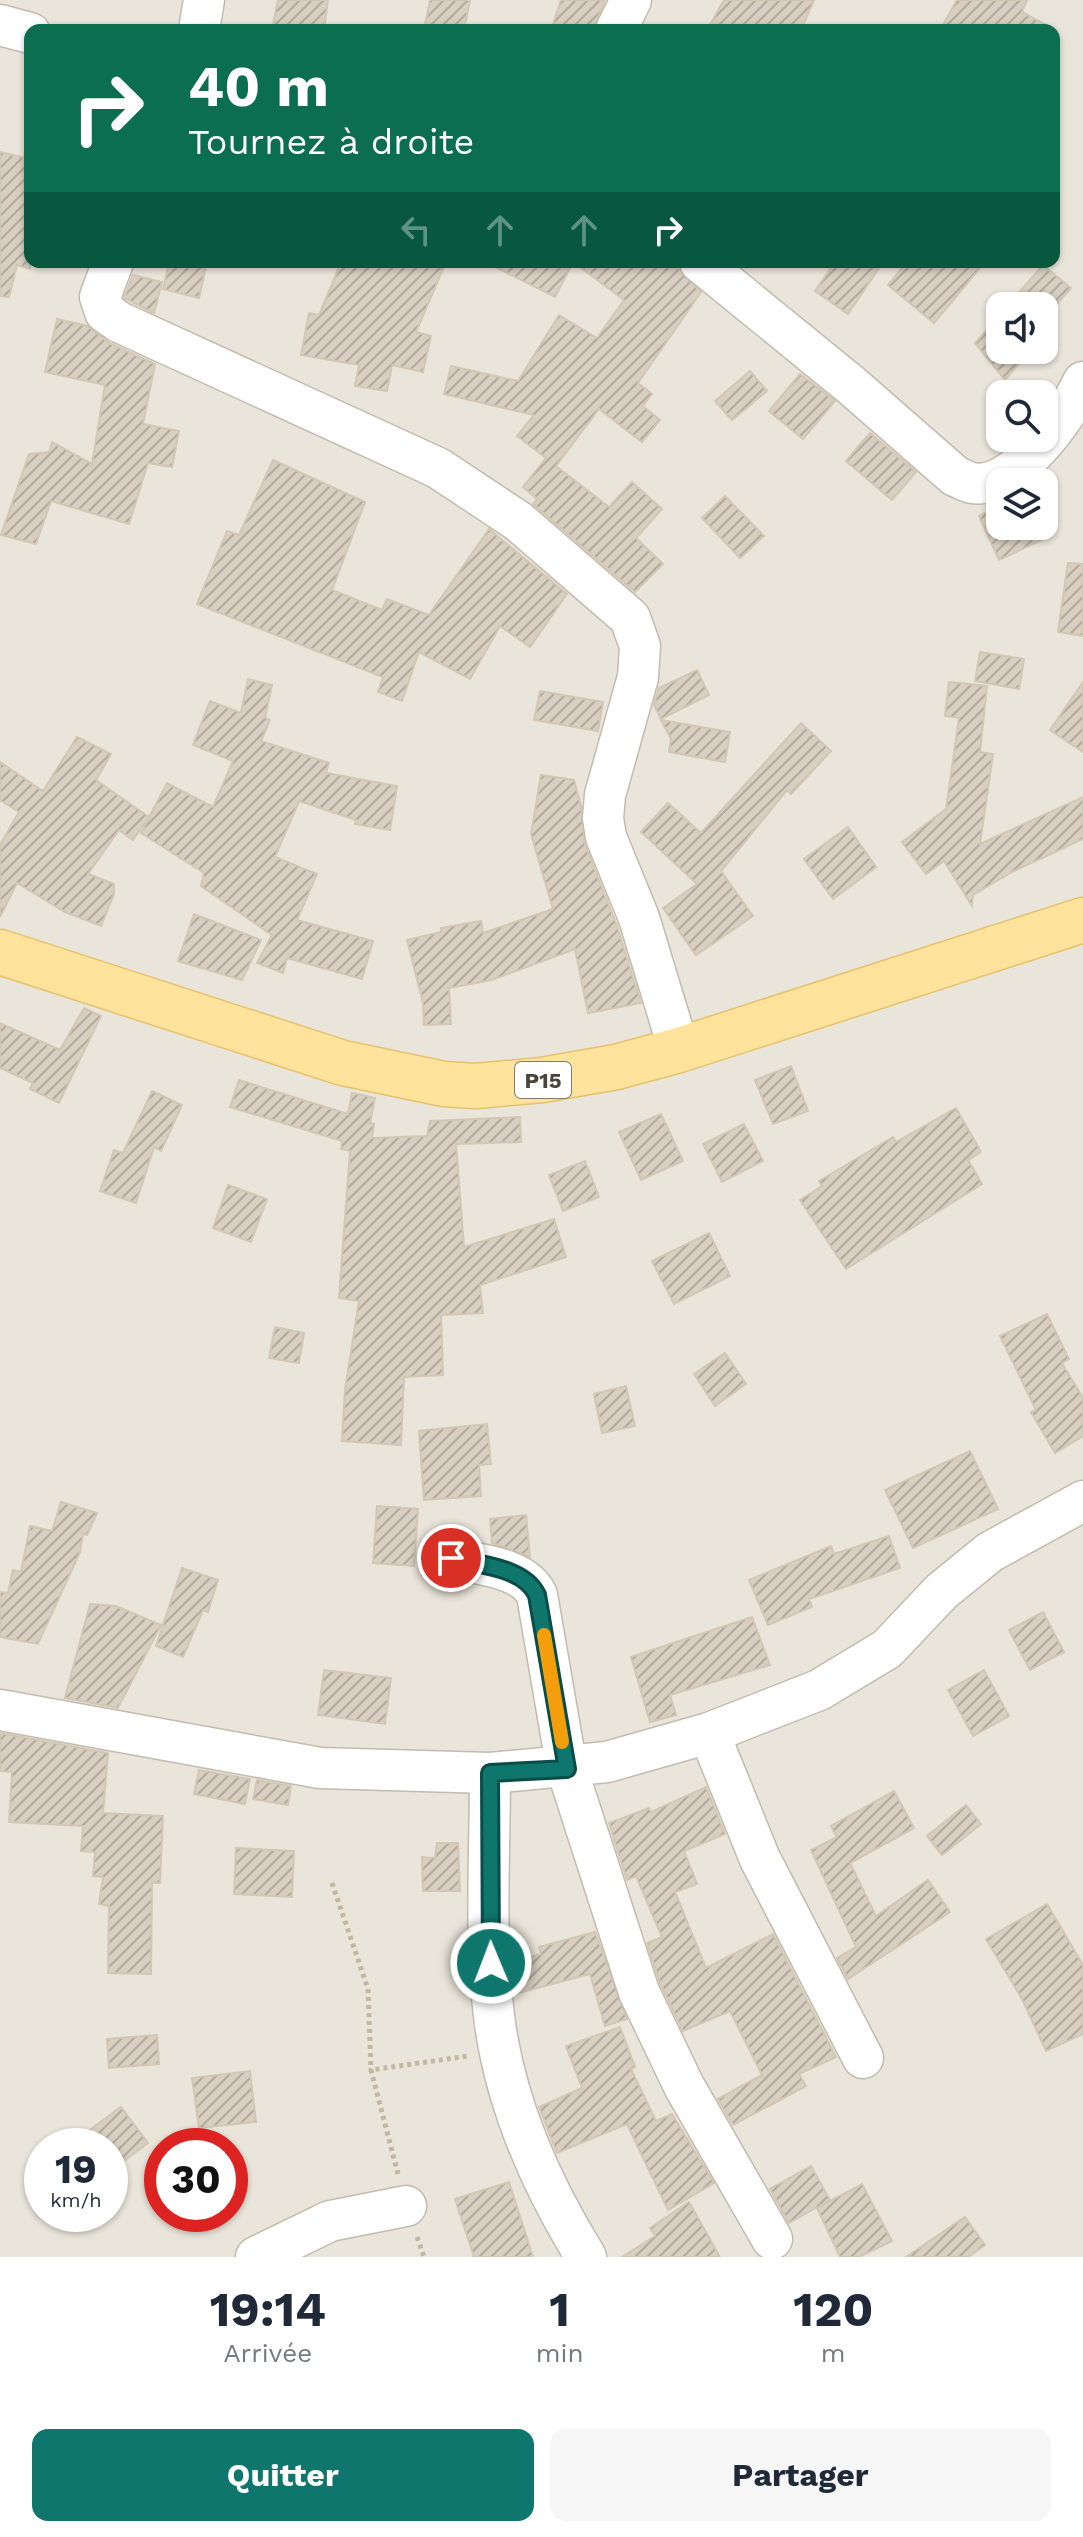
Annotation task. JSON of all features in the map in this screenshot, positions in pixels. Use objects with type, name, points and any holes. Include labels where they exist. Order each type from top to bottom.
[{"type":"main road","name":"P15","points":[[0,952],[343,1063],[444,1084],[476,1086],[542,1080],[616,1067],[679,1050],[1083,920]]},
{"type":"street","points":[[200,24],[204,0]]},
{"type":"street","points":[[619,24],[631,0]]},
{"type":"street","points":[[0,25],[24,31]]},
{"type":"street","points":[[111,268],[100,297],[105,312],[119,322],[438,468],[518,521],[630,618],[640,646],[638,677],[605,795],[603,818],[606,837],[639,918],[679,1050]]},
{"type":"street","points":[[707,268],[851,385],[955,476],[974,484],[1001,478],[1026,459],[1054,430],[1083,382]]},
{"type":"street","points":[[0,1710],[320,1768],[490,1773],[567,1769],[657,1750],[709,1733],[773,1710],[860,1666],[887,1649],[942,1591],[990,1552],[1083,1501]]},
{"type":"street","points":[[451,1558],[517,1575],[531,1583],[537,1595],[567,1769],[639,1992],[655,2028],[772,2239]]},
{"type":"street","points":[[709,1733],[760,1859],[863,2058]]},
{"type":"street","points":[[490,1773],[492,1983],[501,2051],[519,2119],[539,2174],[586,2257]]},
{"type":"street","points":[[256,2257],[330,2221],[406,2206]]},
{"type":"path","points":[[332,1883],[368,1989],[371,2070],[406,2206]]},
{"type":"path","points":[[371,2070],[501,2051]]},
{"type":"shaded area","points":[[0,0],[1083,0],[1083,2257],[0,2257]]},
{"type":"building","points":[[278,0],[328,0],[325,24],[273,24]]},
{"type":"building","points":[[430,0],[470,0],[465,24],[425,24]]},
{"type":"building","points":[[561,0],[605,0],[595,24],[553,24]]},
{"type":"building","points":[[724,0],[814,0],[804,24],[710,24]]},
{"type":"building","points":[[957,0],[1027,0],[1022,12],[1044,24],[943,24]]},
{"type":"building","points":[[0,152],[24,158],[24,267],[17,265],[9,297],[0,296]]},
{"type":"building","points":[[168,268],[206,268],[199,298],[163,289]]},
{"type":"building","points":[[339,268],[443,268],[416,332],[431,336],[423,372],[392,365],[387,391],[355,386],[359,365],[301,355],[309,313],[319,315]]},
{"type":"building","points":[[497,268],[570,268],[555,297]]},
{"type":"building","points":[[581,268],[678,268],[701,292],[638,383],[652,394],[643,406],[660,420],[642,442],[599,409],[556,466],[609,507],[632,482],[662,509],[636,538],[663,564],[635,592],[533,504],[537,499],[523,487],[546,458],[517,436],[534,415],[444,394],[451,366],[518,381],[559,315],[597,338],[624,300]]},
{"type":"building","points":[[831,268],[879,268],[848,314],[815,291]]},
{"type":"building","points":[[902,268],[980,268],[934,323],[888,285]]},
{"type":"building","points":[[1040,268],[1047,268],[1071,288],[1058,303],[1058,292],[1019,292]]},
{"type":"building","points":[[133,275],[162,282],[154,313],[124,298]]},
{"type":"building","points":[[57,319],[88,326],[109,343],[155,364],[143,424],[179,431],[172,467],[148,463],[129,524],[51,501],[36,544],[1,535],[29,454],[49,452],[52,442],[92,464],[105,385],[45,372]]},
{"type":"building","points":[[986,331],[986,357],[975,343]]},
{"type":"building","points":[[992,364],[1018,364],[1005,380]]},
{"type":"building","points":[[750,371],[767,391],[732,420],[715,401]]},
{"type":"building","points":[[800,374],[835,401],[803,439],[769,411]]},
{"type":"building","points":[[870,433],[916,472],[892,500],[846,461]]},
{"type":"building","points":[[273,460],[365,502],[332,590],[382,610],[387,599],[429,615],[489,529],[567,594],[530,647],[500,626],[470,679],[419,652],[402,701],[378,692],[383,677],[197,604],[227,531],[239,535]]},
{"type":"building","points":[[725,496],[764,536],[740,558],[702,518]]},
{"type":"building","points":[[986,512],[986,531],[979,516]]},
{"type":"building","points":[[990,540],[1042,540],[999,560]]},
{"type":"building","points":[[1068,563],[1083,564],[1083,636],[1058,632]]},
{"type":"building","points":[[980,652],[1024,659],[1019,689],[975,681]]},
{"type":"building","points":[[697,670],[709,695],[661,719],[654,705],[659,688]]},
{"type":"building","points":[[248,679],[272,685],[265,718],[270,720],[261,741],[329,763],[326,773],[397,786],[390,830],[355,824],[356,820],[299,801],[275,857],[317,874],[297,920],[373,941],[362,979],[287,958],[283,973],[257,963],[272,935],[201,886],[204,873],[141,833],[167,783],[213,807],[233,761],[193,745],[210,701],[241,713]]},
{"type":"building","points":[[949,682],[987,686],[980,752],[993,754],[980,844],[1083,797],[1083,839],[1012,872],[973,895],[972,906],[944,861],[926,874],[902,842],[946,809],[959,718],[945,716]]},
{"type":"building","points":[[1083,682],[1083,752],[1050,730]]},
{"type":"building","points":[[540,691],[603,702],[598,731],[534,720]]},
{"type":"building","points":[[661,720],[730,732],[725,762],[669,752],[671,739]]},
{"type":"building","points":[[801,723],[831,751],[791,794],[787,790],[721,871],[753,916],[696,955],[663,908],[697,884],[641,832],[668,803],[701,833]]},
{"type":"building","points":[[77,737],[111,754],[96,780],[149,817],[133,840],[119,830],[88,874],[114,884],[114,894],[101,926],[65,912],[17,883],[0,917],[0,845],[19,812],[0,800],[0,762],[43,791]]},
{"type":"building","points":[[541,775],[574,780],[581,806],[585,845],[617,926],[641,1003],[588,1013],[575,949],[492,980],[449,988],[451,1024],[424,1025],[423,1003],[407,940],[441,932],[441,928],[481,921],[483,933],[553,909],[531,834]]},
{"type":"building","points":[[848,827],[876,867],[833,899],[804,859]]},
{"type":"building","points":[[194,914],[261,940],[242,980],[178,961]]},
{"type":"building","points":[[84,1008],[101,1016],[59,1103],[30,1089],[33,1083],[0,1068],[0,1023],[60,1050]]},
{"type":"building","points":[[791,1066],[808,1111],[773,1124],[755,1080]]},
{"type":"building","points":[[239,1080],[348,1114],[352,1093],[375,1098],[370,1123],[374,1124],[372,1138],[427,1136],[430,1121],[520,1117],[521,1142],[456,1144],[464,1247],[554,1219],[566,1257],[480,1285],[483,1313],[441,1315],[443,1375],[404,1377],[401,1445],[342,1441],[345,1389],[359,1301],[339,1298],[350,1151],[341,1149],[342,1141],[230,1107]]},
{"type":"building","points":[[152,1091],[182,1105],[161,1151],[154,1147],[136,1203],[100,1191],[114,1150],[123,1153]]},
{"type":"building","points":[[956,1108],[981,1152],[968,1160],[982,1184],[846,1269],[800,1200],[822,1186],[819,1181],[893,1137],[896,1142]]},
{"type":"building","points":[[661,1114],[683,1161],[641,1180],[619,1132]]},
{"type":"building","points":[[744,1124],[763,1161],[722,1182],[703,1144]]},
{"type":"building","points":[[585,1161],[599,1197],[563,1211],[549,1175]]},
{"type":"building","points":[[228,1185],[267,1199],[251,1242],[213,1228]]},
{"type":"building","points":[[709,1233],[730,1276],[674,1304],[652,1261]]},
{"type":"building","points":[[1047,1314],[1069,1359],[1062,1363],[1083,1398],[1083,1436],[1055,1453],[1031,1412],[1036,1410],[1000,1336]]},
{"type":"building","points":[[275,1327],[304,1333],[299,1363],[269,1358]]},
{"type":"building","points":[[725,1353],[746,1384],[715,1406],[694,1374]]},
{"type":"building","points":[[626,1386],[635,1426],[602,1433],[594,1394]]},
{"type":"building","points":[[487,1424],[491,1464],[479,1465],[481,1496],[424,1500],[419,1431]]},
{"type":"building","points":[[970,1451],[998,1509],[913,1548],[885,1490]]},
{"type":"building","points":[[61,1502],[97,1513],[87,1535],[83,1534],[80,1552],[38,1644],[0,1637],[0,1592],[8,1593],[13,1570],[21,1572],[30,1526],[52,1531]]},
{"type":"building","points":[[377,1506],[418,1509],[414,1566],[373,1563]]},
{"type":"building","points":[[526,1515],[530,1557],[492,1543],[490,1519]]},
{"type":"building","points":[[889,1536],[900,1568],[809,1599],[812,1607],[768,1625],[749,1580],[831,1546],[834,1554]]},
{"type":"building","points":[[182,1568],[218,1580],[208,1612],[203,1610],[183,1657],[156,1646]]},
{"type":"building","points":[[90,1604],[116,1606],[161,1625],[118,1708],[65,1698]]},
{"type":"building","points":[[1043,1612],[1064,1652],[1030,1670],[1009,1630]]},
{"type":"building","points":[[752,1617],[770,1665],[670,1695],[676,1715],[650,1722],[631,1657]]},
{"type":"building","points":[[324,1670],[391,1678],[385,1724],[318,1715]]},
{"type":"building","points":[[984,1670],[1009,1716],[973,1736],[948,1690]]},
{"type":"building","points":[[0,1733],[108,1753],[103,1813],[163,1816],[160,1883],[152,1883],[151,1974],[108,1973],[109,1906],[99,1904],[103,1877],[93,1876],[95,1852],[81,1851],[83,1826],[9,1822],[12,1772],[0,1771]]},
{"type":"building","points":[[199,1770],[250,1779],[245,1804],[194,1794]]},
{"type":"building","points":[[257,1780],[291,1786],[288,1805],[253,1799]]},
{"type":"building","points":[[706,1787],[725,1834],[684,1851],[697,1884],[675,1892],[706,1968],[773,1934],[836,2057],[799,2074],[806,2086],[733,2125],[718,2099],[762,2075],[730,2011],[683,2031],[660,1983],[647,1943],[662,1937],[636,1876],[627,1880],[609,1823],[649,1808],[651,1812]]},
{"type":"building","points":[[894,1791],[914,1828],[850,1863],[876,1916],[928,1880],[950,1912],[848,1979],[837,1958],[856,1947],[811,1850],[837,1837],[831,1826]]},
{"type":"building","points":[[966,1805],[981,1824],[942,1855],[927,1836]]},
{"type":"building","points":[[437,1843],[458,1843],[460,1891],[423,1891],[422,1857],[435,1858]]},
{"type":"building","points":[[236,1848],[294,1851],[292,1897],[234,1894]]},
{"type":"building","points":[[1047,1904],[1083,1965],[1083,2034],[1046,2051],[1022,1999],[986,1939]]},
{"type":"building","points":[[595,1932],[627,2019],[605,2026],[590,1974],[515,1994],[513,1962],[541,1954],[539,1947]]},
{"type":"building","points":[[620,2027],[635,2067],[631,2069],[656,2121],[672,2114],[714,2183],[668,2210],[627,2124],[557,2153],[539,2107],[582,2088],[566,2046]]},
{"type":"building","points":[[157,2035],[159,2064],[109,2068],[107,2039]]},
{"type":"building","points":[[250,2071],[256,2122],[199,2128],[192,2078]]},
{"type":"building","points":[[121,2107],[144,2138],[144,2146],[128,2158],[128,2128],[92,2128]]},
{"type":"building","points":[[811,2166],[830,2200],[789,2223],[770,2189]]},
{"type":"building","points":[[509,2182],[533,2257],[474,2257],[455,2199]]},
{"type":"building","points":[[862,2184],[892,2241],[859,2257],[840,2257],[817,2208]]},
{"type":"building","points":[[689,2202],[720,2257],[622,2257],[655,2236],[650,2228]]},
{"type":"building","points":[[965,2217],[985,2245],[968,2257],[906,2257]]},
{"type":"slow traffic","points":[[544,1635],[562,1742]]},
{"type":"route","points":[[451,1558],[517,1575],[531,1583],[537,1595],[567,1769],[490,1773],[491,1963]]}]
